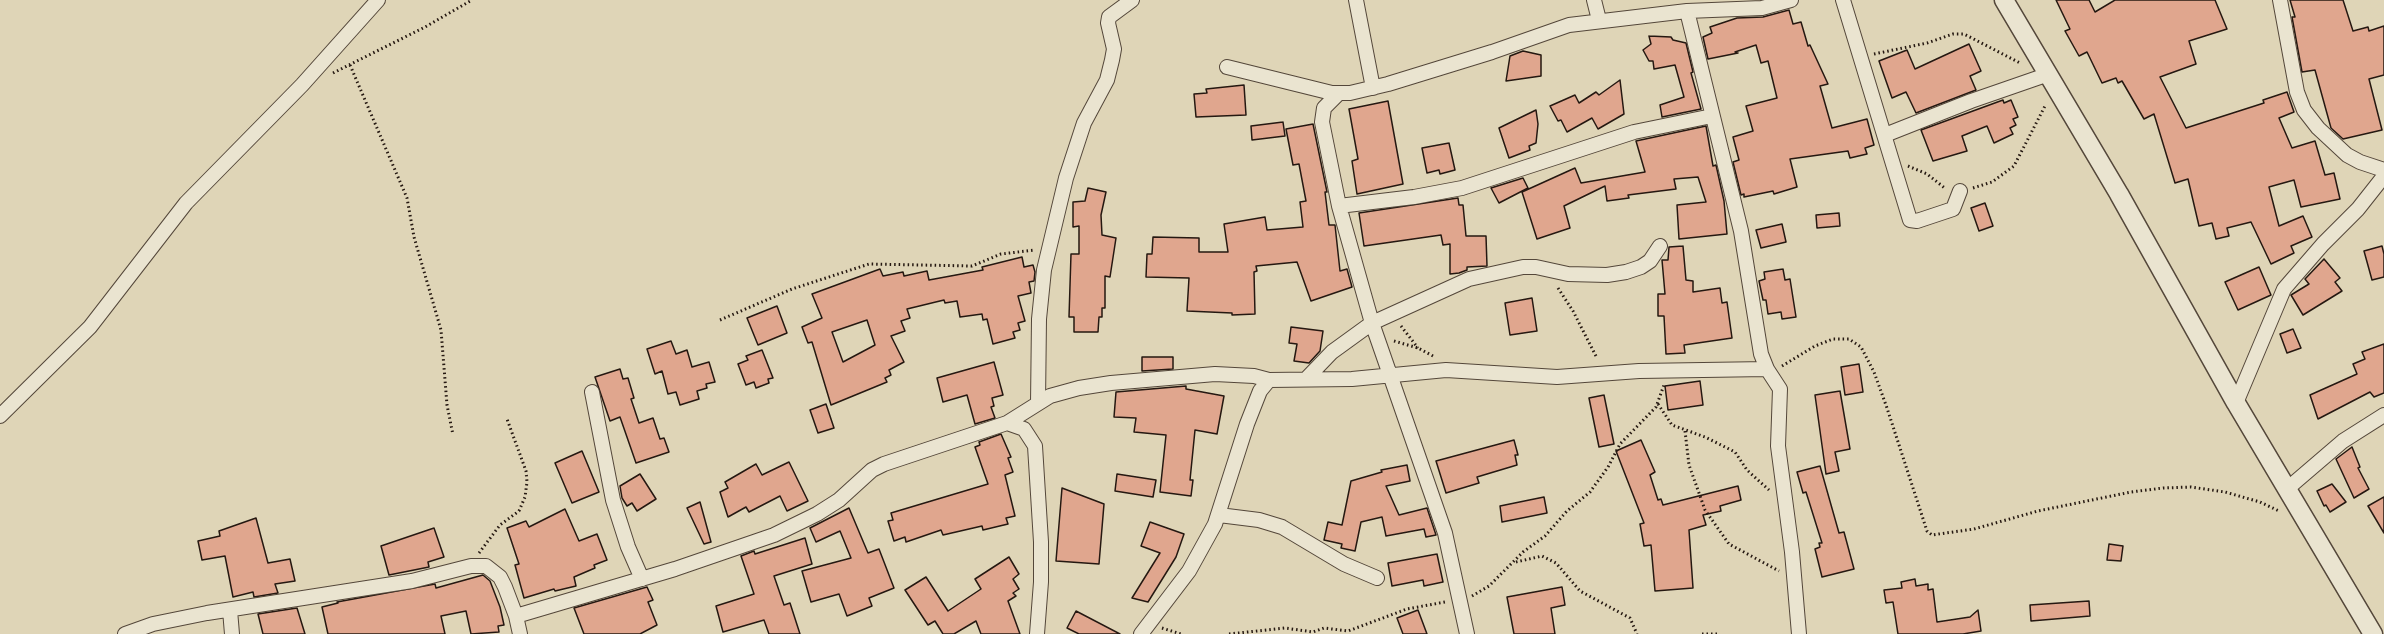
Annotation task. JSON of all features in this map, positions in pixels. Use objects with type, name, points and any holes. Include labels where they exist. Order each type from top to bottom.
[{"type":"street","points":[[0,416],[90,327],[186,203],[302,85],[378,0]]},
{"type":"street","points":[[1038,402],[1040,308],[1044,270],[1073,154],[1084,123],[1107,80],[1114,49],[1108,23],[1109,17],[1132,0]]},
{"type":"street","points":[[1356,0],[1373,88]]},
{"type":"street","points":[[1594,0],[1599,20]]},
{"type":"street","points":[[1227,67],[1339,93],[1373,88],[1492,52],[1569,25],[1665,6],[1687,10],[1762,8],[1791,0]]},
{"type":"street","points":[[1843,0],[1910,221],[1917,221],[1953,209],[1960,190]]},
{"type":"street","points":[[2004,0],[2043,76],[2057,92],[2119,194],[2236,403],[2373,634]]},
{"type":"street","points":[[2280,0],[2298,92],[2304,110],[2318,128],[2347,155],[2384,170]]},
{"type":"street","points":[[1687,10],[1741,231],[1751,279],[1757,335],[1767,369],[1780,389],[1777,436],[1799,634]]},
{"type":"street","points":[[1885,135],[2043,76]]},
{"type":"street","points":[[1339,93],[1324,108],[1322,122],[1339,206],[1374,330],[1445,533],[1467,634]]},
{"type":"street","points":[[1339,206],[1414,197],[1462,188],[1634,132],[1712,116]]},
{"type":"street","points":[[2236,403],[2284,289],[2323,244],[2358,210],[2384,176]]},
{"type":"street","points":[[1307,378],[1332,352],[1374,330],[1389,314],[1469,279],[1523,267],[1607,275],[1626,272],[1650,261],[1660,246]]},
{"type":"street","points":[[516,616],[642,579],[798,525],[839,500],[872,470],[899,458],[1007,423],[1038,402],[1061,392],[1111,383],[1215,374],[1254,376],[1269,380],[1307,378],[1326,380],[1446,370],[1557,377],[1669,370],[1767,369]]},
{"type":"street","points":[[1140,634],[1189,571],[1219,514],[1247,424],[1260,391],[1269,380]]},
{"type":"street","points":[[592,392],[613,500],[627,548],[642,579]]},
{"type":"street","points":[[2287,489],[2343,441],[2384,415]]},
{"type":"street","points":[[1007,423],[1024,429],[1035,446],[1041,542],[1037,634]]},
{"type":"street","points":[[1219,514],[1259,520],[1282,527],[1296,533],[1329,556],[1377,578]]},
{"type":"street","points":[[125,634],[153,624],[412,581],[476,566],[486,566],[500,577],[516,616],[520,634]]},
{"type":"street","points":[[230,610],[232,634]]},
{"type":"path","points":[[302,85],[350,65],[416,32],[472,0]]},
{"type":"path","points":[[1859,58],[1927,43],[1953,34],[1964,34],[2043,76]]},
{"type":"path","points":[[350,65],[407,198],[414,237],[441,330],[447,405],[453,435]]},
{"type":"path","points":[[1893,160],[1927,174],[1947,189],[1960,190],[1992,182],[2014,166],[2027,145],[2039,116],[2057,92]]},
{"type":"path","points":[[720,320],[792,289],[869,264],[972,266],[1001,254],[1027,250],[1049,250]]},
{"type":"path","points":[[1546,269],[1573,311],[1604,374]]},
{"type":"path","points":[[1389,314],[1407,331],[1418,348]]},
{"type":"path","points":[[1374,330],[1433,356],[1446,370]]},
{"type":"path","points":[[1767,369],[1785,365],[1815,346],[1833,339],[1848,339],[1861,347],[1884,399],[1927,531],[1932,536],[1974,529],[2038,511],[2131,492],[2163,488],[2191,487],[2225,492],[2260,502],[2285,514]]},
{"type":"path","points":[[1228,634],[1285,628],[1309,632],[1324,628],[1348,630],[1407,609],[1458,601],[1489,586],[1590,492],[1608,467],[1620,444],[1658,404],[1669,370]]},
{"type":"path","points":[[1658,404],[1667,421],[1677,428],[1705,437],[1735,452],[1747,470],[1785,502]]},
{"type":"path","points":[[476,566],[482,548],[505,520],[519,511],[525,497],[526,471],[507,419]]},
{"type":"path","points":[[1685,431],[1689,465],[1700,499],[1726,542],[1794,579]]},
{"type":"path","points":[[1514,562],[1542,556],[1556,563],[1580,591],[1630,618],[1637,634]]},
{"type":"path","points":[[1702,634],[1720,634]]},
{"type":"building","points":[[2056,0],[2089,0],[2095,12],[2115,0],[2215,0],[2227,29],[2189,41],[2196,64],[2160,77],[2186,128],[2264,103],[2263,100],[2287,92],[2294,112],[2279,118],[2292,148],[2315,141],[2325,175],[2334,173],[2340,199],[2301,207],[2294,180],[2269,187],[2279,226],[2303,216],[2312,237],[2291,246],[2294,253],[2271,264],[2251,222],[2227,228],[2229,236],[2216,239],[2212,223],[2199,226],[2188,179],[2175,183],[2154,114],[2144,119],[2122,81],[2118,83],[2116,78],[2102,83],[2087,52],[2079,56],[2065,31],[2070,29]]},
{"type":"building","points":[[2290,0],[2343,0],[2353,31],[2368,27],[2369,31],[2384,26],[2384,75],[2369,79],[2382,130],[2343,139],[2331,128],[2315,70],[2302,72],[2292,17],[2295,17]]},
{"type":"building","points":[[1789,10],[1793,24],[1801,22],[1808,46],[1810,45],[1828,84],[1820,86],[1832,128],[1867,119],[1874,145],[1865,148],[1867,154],[1850,158],[1848,151],[1790,159],[1797,187],[1774,194],[1773,191],[1744,197],[1744,194],[1741,195],[1733,162],[1739,160],[1733,137],[1753,131],[1746,106],[1777,98],[1768,61],[1761,63],[1756,45],[1735,52],[1738,53],[1708,59],[1703,37],[1712,33],[1710,27],[1737,18],[1763,17]]},
{"type":"building","points":[[1649,36],[1671,37],[1673,40],[1686,43],[1701,109],[1662,117],[1660,105],[1684,97],[1675,65],[1654,69],[1653,61],[1649,61],[1643,50],[1651,44]]},
{"type":"building","points":[[1969,44],[1981,71],[1970,76],[1976,90],[1916,113],[1906,92],[1892,98],[1879,61],[1907,50],[1915,69]]},
{"type":"building","points":[[1523,51],[1541,55],[1541,76],[1506,81],[1510,56]]},
{"type":"building","points":[[1620,80],[1624,114],[1598,129],[1592,118],[1567,132],[1550,106],[1575,95],[1579,103],[1596,92],[1599,95]]},
{"type":"building","points":[[1244,85],[1246,115],[1196,117],[1194,94],[1207,93],[1206,89]]},
{"type":"building","points":[[2003,100],[2004,103],[2011,100],[2018,117],[2013,119],[2016,125],[2010,128],[2013,134],[1994,143],[1987,126],[1962,136],[1967,151],[1933,161],[1921,130]]},
{"type":"building","points":[[1388,101],[1403,184],[1357,194],[1352,161],[1358,159],[1349,109]]},
{"type":"building","points":[[1536,110],[1538,124],[1536,143],[1529,146],[1530,150],[1509,158],[1499,128]]},
{"type":"building","points":[[1283,122],[1285,136],[1252,140],[1251,126]]},
{"type":"building","points":[[1313,124],[1327,192],[1325,192],[1329,225],[1335,225],[1340,271],[1347,269],[1352,287],[1311,301],[1297,262],[1256,266],[1257,271],[1254,272],[1255,314],[1232,315],[1232,313],[1187,311],[1189,278],[1146,277],[1147,254],[1152,254],[1153,237],[1199,238],[1199,252],[1228,252],[1224,224],[1265,217],[1267,230],[1303,227],[1300,202],[1306,201],[1299,164],[1293,165],[1286,129]]},
{"type":"building","points":[[1706,126],[1713,166],[1716,165],[1724,201],[1727,234],[1679,239],[1677,205],[1706,202],[1698,177],[1674,179],[1676,189],[1628,195],[1629,198],[1607,201],[1605,186],[1564,206],[1570,228],[1537,239],[1522,192],[1575,168],[1581,183],[1645,172],[1636,141]]},
{"type":"building","points":[[1449,143],[1455,170],[1440,174],[1439,170],[1427,173],[1422,148]]},
{"type":"building","points":[[1523,178],[1528,188],[1499,203],[1491,188]]},
{"type":"building","points":[[1088,188],[1106,192],[1101,215],[1102,235],[1116,238],[1110,277],[1105,276],[1105,308],[1102,308],[1102,317],[1099,317],[1098,332],[1074,332],[1074,317],[1069,317],[1071,254],[1079,254],[1079,226],[1073,227],[1073,202],[1085,201]]},
{"type":"building","points":[[1458,198],[1459,205],[1463,205],[1466,236],[1486,236],[1487,266],[1467,267],[1467,270],[1450,274],[1450,244],[1443,245],[1441,235],[1364,246],[1359,213]]},
{"type":"building","points":[[1985,203],[1993,226],[1979,231],[1971,208]]},
{"type":"building","points":[[1839,213],[1840,226],[1817,228],[1816,215]]},
{"type":"building","points":[[1782,224],[1786,242],[1761,248],[1756,230]]},
{"type":"building","points":[[1683,246],[1686,280],[1693,281],[1693,292],[1720,288],[1722,303],[1727,302],[1732,338],[1684,345],[1685,353],[1666,354],[1664,316],[1658,316],[1658,294],[1665,294],[1662,260],[1668,260],[1669,247]]},
{"type":"building","points":[[2382,246],[2384,277],[2372,280],[2364,251]]},
{"type":"building","points":[[1022,257],[1024,267],[1033,265],[1034,281],[1029,282],[1031,293],[1018,296],[1025,321],[1018,323],[1020,330],[1013,332],[1015,338],[993,344],[987,319],[983,320],[982,314],[960,317],[957,301],[945,303],[944,300],[907,309],[910,318],[901,321],[905,331],[891,336],[904,362],[889,370],[891,375],[885,378],[887,382],[831,405],[812,342],[808,343],[802,327],[822,318],[812,294],[880,269],[883,276],[903,272],[904,276],[927,271],[929,280],[983,270],[982,267]],"holes":[[[867,320],[875,345],[843,362],[832,332]]]},
{"type":"building","points":[[2324,259],[2340,278],[2335,282],[2342,291],[2303,315],[2291,295],[2309,284],[2305,279]]},
{"type":"building","points":[[2259,267],[2271,295],[2238,310],[2225,282]]},
{"type":"building","points":[[1783,269],[1785,280],[1790,279],[1796,317],[1782,319],[1781,312],[1768,314],[1759,281],[1765,279],[1764,272]]},
{"type":"building","points":[[1532,298],[1537,331],[1510,335],[1505,303]]},
{"type":"building","points":[[777,306],[787,333],[758,345],[747,318]]},
{"type":"building","points":[[1291,327],[1323,331],[1320,351],[1309,363],[1294,361],[1297,344],[1289,343]]},
{"type":"building","points":[[2293,329],[2301,348],[2287,353],[2280,334]]},
{"type":"building","points":[[671,341],[676,354],[687,350],[692,367],[709,362],[715,382],[706,384],[707,388],[697,391],[699,399],[680,405],[676,392],[668,394],[662,371],[655,374],[647,349]]},
{"type":"building","points":[[2384,344],[2384,393],[2374,397],[2370,392],[2318,419],[2310,395],[2357,374],[2353,364],[2365,359],[2362,352]]},
{"type":"building","points":[[762,350],[773,378],[768,379],[769,383],[756,388],[754,382],[746,385],[738,364],[748,360],[746,356]]},
{"type":"building","points":[[1142,357],[1173,357],[1173,369],[1142,371]]},
{"type":"building","points":[[994,362],[1003,395],[992,398],[994,406],[991,407],[995,418],[975,424],[967,395],[943,402],[937,378]]},
{"type":"building","points":[[1859,364],[1863,392],[1845,395],[1841,367]]},
{"type":"building","points":[[620,369],[623,379],[628,378],[634,398],[631,399],[639,423],[653,418],[660,439],[664,438],[669,452],[636,463],[620,417],[610,421],[595,377]]},
{"type":"building","points":[[1700,381],[1703,405],[1668,410],[1665,386]]},
{"type":"building","points":[[1186,386],[1186,389],[1224,396],[1217,434],[1195,430],[1190,480],[1193,480],[1191,496],[1160,492],[1166,435],[1134,432],[1136,418],[1114,417],[1116,392]]},
{"type":"building","points":[[1840,391],[1850,449],[1835,452],[1839,471],[1826,474],[1815,395]]},
{"type":"building","points":[[1604,395],[1614,444],[1599,447],[1589,398]]},
{"type":"building","points":[[826,404],[834,428],[818,433],[810,410]]},
{"type":"building","points":[[1001,434],[1011,457],[1008,458],[1013,472],[1005,475],[1015,516],[1006,518],[1008,524],[983,530],[982,526],[943,535],[941,530],[906,542],[905,537],[894,541],[888,521],[893,520],[891,513],[988,484],[975,447],[980,445],[979,442]]},
{"type":"building","points":[[1514,440],[1518,455],[1515,455],[1517,465],[1477,477],[1479,483],[1446,493],[1436,461]]},
{"type":"building","points":[[1641,440],[1655,472],[1650,475],[1658,500],[1661,499],[1663,505],[1738,486],[1741,500],[1720,506],[1721,511],[1703,515],[1706,525],[1689,530],[1693,588],[1655,591],[1651,545],[1644,546],[1640,524],[1644,523],[1616,451]]},
{"type":"building","points":[[2352,447],[2360,467],[2358,468],[2369,489],[2354,498],[2336,459]]},
{"type":"building","points":[[582,451],[599,492],[572,503],[555,463]]},
{"type":"building","points":[[789,462],[808,501],[787,511],[780,496],[749,512],[746,507],[728,517],[720,492],[728,488],[725,482],[756,464],[762,475]]},
{"type":"building","points":[[1407,465],[1410,481],[1386,486],[1399,515],[1427,508],[1436,535],[1426,537],[1424,529],[1386,536],[1382,517],[1361,522],[1355,551],[1341,548],[1342,544],[1324,540],[1328,522],[1342,525],[1351,481],[1382,472],[1381,470]]},
{"type":"building","points":[[1820,466],[1839,533],[1844,532],[1854,569],[1822,577],[1815,549],[1820,547],[1819,543],[1822,543],[1806,492],[1803,493],[1797,472]]},
{"type":"building","points":[[640,474],[656,499],[637,511],[632,503],[627,506],[622,498],[620,486]]},
{"type":"building","points":[[1117,474],[1156,480],[1153,497],[1115,491]]},
{"type":"building","points":[[2332,484],[2346,502],[2330,512],[2326,505],[2324,506],[2317,491]]},
{"type":"building","points":[[1062,488],[1104,504],[1099,564],[1056,561]]},
{"type":"building","points":[[1544,497],[1547,513],[1502,522],[1500,506]]},
{"type":"building","points":[[2384,497],[2384,533],[2368,506]]},
{"type":"building","points":[[700,502],[711,542],[704,544],[687,508]]},
{"type":"building","points":[[849,508],[868,553],[879,549],[894,588],[869,598],[872,606],[847,616],[839,594],[811,602],[802,571],[851,558],[840,531],[816,542],[810,528]]},
{"type":"building","points":[[565,509],[579,541],[597,534],[607,560],[574,577],[576,586],[555,591],[554,589],[524,598],[515,565],[519,564],[507,528],[526,521],[529,527]]},
{"type":"building","points":[[256,518],[268,563],[290,559],[295,581],[275,584],[278,593],[254,597],[253,592],[233,597],[225,556],[202,560],[198,541],[220,536],[219,531]]},
{"type":"building","points":[[1150,522],[1184,534],[1176,557],[1148,602],[1132,598],[1160,553],[1141,546]]},
{"type":"building","points":[[434,528],[444,557],[428,562],[429,567],[389,575],[381,546]]},
{"type":"building","points":[[805,538],[812,564],[774,576],[784,605],[790,603],[800,634],[769,634],[764,620],[723,632],[716,606],[754,594],[741,556],[754,551],[755,554]]},
{"type":"building","points":[[2109,544],[2123,546],[2121,561],[2107,560]]},
{"type":"building","points":[[1437,554],[1443,582],[1424,586],[1423,580],[1392,586],[1388,563]]},
{"type":"building","points":[[1009,557],[1019,574],[1013,579],[1019,589],[1013,593],[1016,596],[1008,601],[1020,634],[981,634],[976,621],[954,634],[943,634],[935,621],[928,625],[905,590],[926,577],[948,611],[981,589],[975,579]]},
{"type":"building","points":[[483,575],[490,581],[500,607],[504,625],[498,626],[499,632],[471,634],[466,611],[441,616],[445,634],[328,634],[322,607],[337,602],[435,584],[436,588]]},
{"type":"building","points":[[1915,579],[1916,586],[1928,584],[1928,590],[1933,589],[1937,622],[1970,617],[1978,610],[1981,631],[1963,634],[1898,634],[1893,602],[1886,603],[1884,590],[1902,588],[1901,582]]},
{"type":"building","points":[[647,587],[653,600],[648,602],[657,625],[640,634],[584,634],[574,608]]},
{"type":"building","points":[[1562,587],[1565,605],[1551,608],[1555,634],[1514,634],[1507,597]]},
{"type":"building","points":[[2089,601],[2090,616],[2031,621],[2030,605]]},
{"type":"building","points":[[297,608],[305,634],[263,634],[258,614]]},
{"type":"building","points":[[1418,610],[1427,634],[1403,634],[1397,618]]},
{"type":"building","points":[[1076,611],[1120,634],[1079,634],[1067,628]]}]
